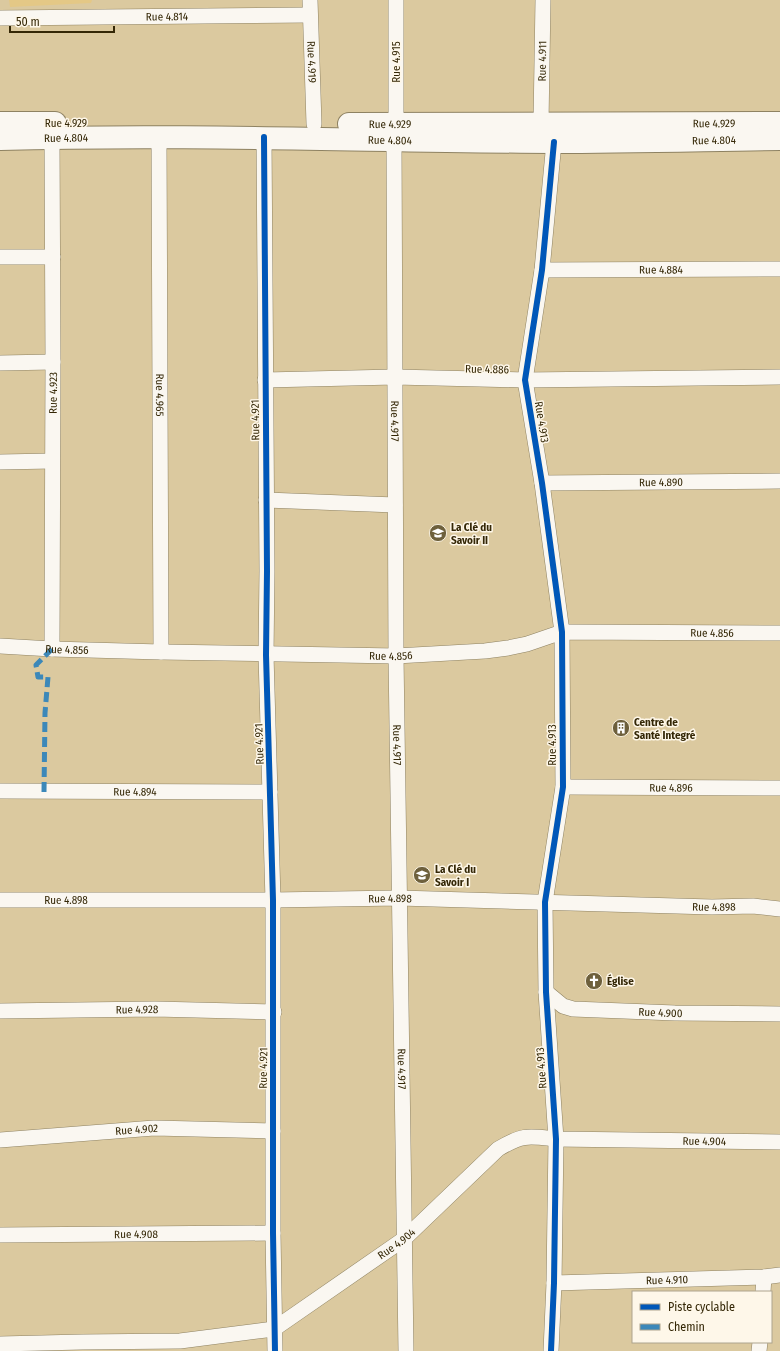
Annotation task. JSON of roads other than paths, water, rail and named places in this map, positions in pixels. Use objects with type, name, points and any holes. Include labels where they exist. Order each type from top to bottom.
[{"type":"main road","name":"Rue 4.929","points":[[0,123],[314,124],[395,131],[541,123],[780,123]]},
{"type":"main road","name":"Rue 4.804","points":[[0,139],[52,137],[264,137],[395,131],[554,142],[780,139]]},
{"type":"street","name":"Rue 4.915","points":[[395,131],[396,0]]},
{"type":"street","name":"Rue 4.911","points":[[541,123],[543,0]]},
{"type":"street","name":"Rue 4.814","points":[[0,18],[310,8]]},
{"type":"street","name":"Rue 4.919","points":[[310,8],[314,124]]},
{"type":"street","name":"Rue 4.917","points":[[395,131],[396,656],[406,1351]]},
{"type":"street","name":"Rue 4.923","points":[[52,137],[52,649]]},
{"type":"street","name":"Rue 4.921","points":[[264,137],[266,655],[273,900],[273,1233],[275,1351]]},
{"type":"street","name":"Rue 4.965","points":[[159,138],[161,652]]},
{"type":"street","name":"Rue 4.913","points":[[551,1351],[554,1283],[556,1140],[546,992],[544,902],[563,787],[562,632],[542,483],[525,380],[542,270],[554,142]]},
{"type":"street","points":[[0,257],[53,257]]},
{"type":"street","name":"Rue 4.884","points":[[542,270],[780,269]]},
{"type":"street","points":[[0,363],[53,362]]},
{"type":"street","name":"Rue 4.886","points":[[265,380],[395,377],[525,380],[780,377]]},
{"type":"street","points":[[0,462],[52,461]]},
{"type":"street","name":"Rue 4.890","points":[[542,483],[780,481]]},
{"type":"street","points":[[266,500],[395,505]]},
{"type":"street","name":"Rue 4.856","points":[[0,646],[52,649],[266,655],[396,656],[485,651],[508,648],[527,644],[562,632],[780,633]]},
{"type":"street","name":"Rue 4.896","points":[[563,787],[780,788]]},
{"type":"street","name":"Rue 4.894","points":[[0,791],[270,792]]},
{"type":"street","name":"Rue 4.898","points":[[0,900],[273,900],[399,898],[712,907],[753,906],[780,909]]},
{"type":"street","name":"Rue 4.900","points":[[546,992],[563,1006],[573,1009],[675,1013],[780,1014]]},
{"type":"street","name":"Rue 4.928","points":[[0,1011],[155,1009],[274,1012]]},
{"type":"street","name":"Rue 4.902","points":[[0,1140],[154,1128],[273,1131]]},
{"type":"street","name":"Rue 4.904","points":[[0,1344],[180,1346],[274,1329],[404,1239],[498,1149],[513,1140],[528,1136],[556,1140],[780,1142]]},
{"type":"street","name":"Rue 4.908","points":[[0,1235],[273,1233]]},
{"type":"street","name":"Rue 4.910","points":[[554,1283],[764,1277],[780,1275]]},
{"type":"street","points":[[763,1291],[764,1277]]},
{"type":"place","name":"La Clé du Savoir II","points":[[438,533]]},
{"type":"place","name":"Centre de Santé Integré","points":[[621,728]]},
{"type":"place","name":"La Clé du Savoir I","points":[[422,875]]},
{"type":"place","name":"Église","points":[[594,981]]}]
